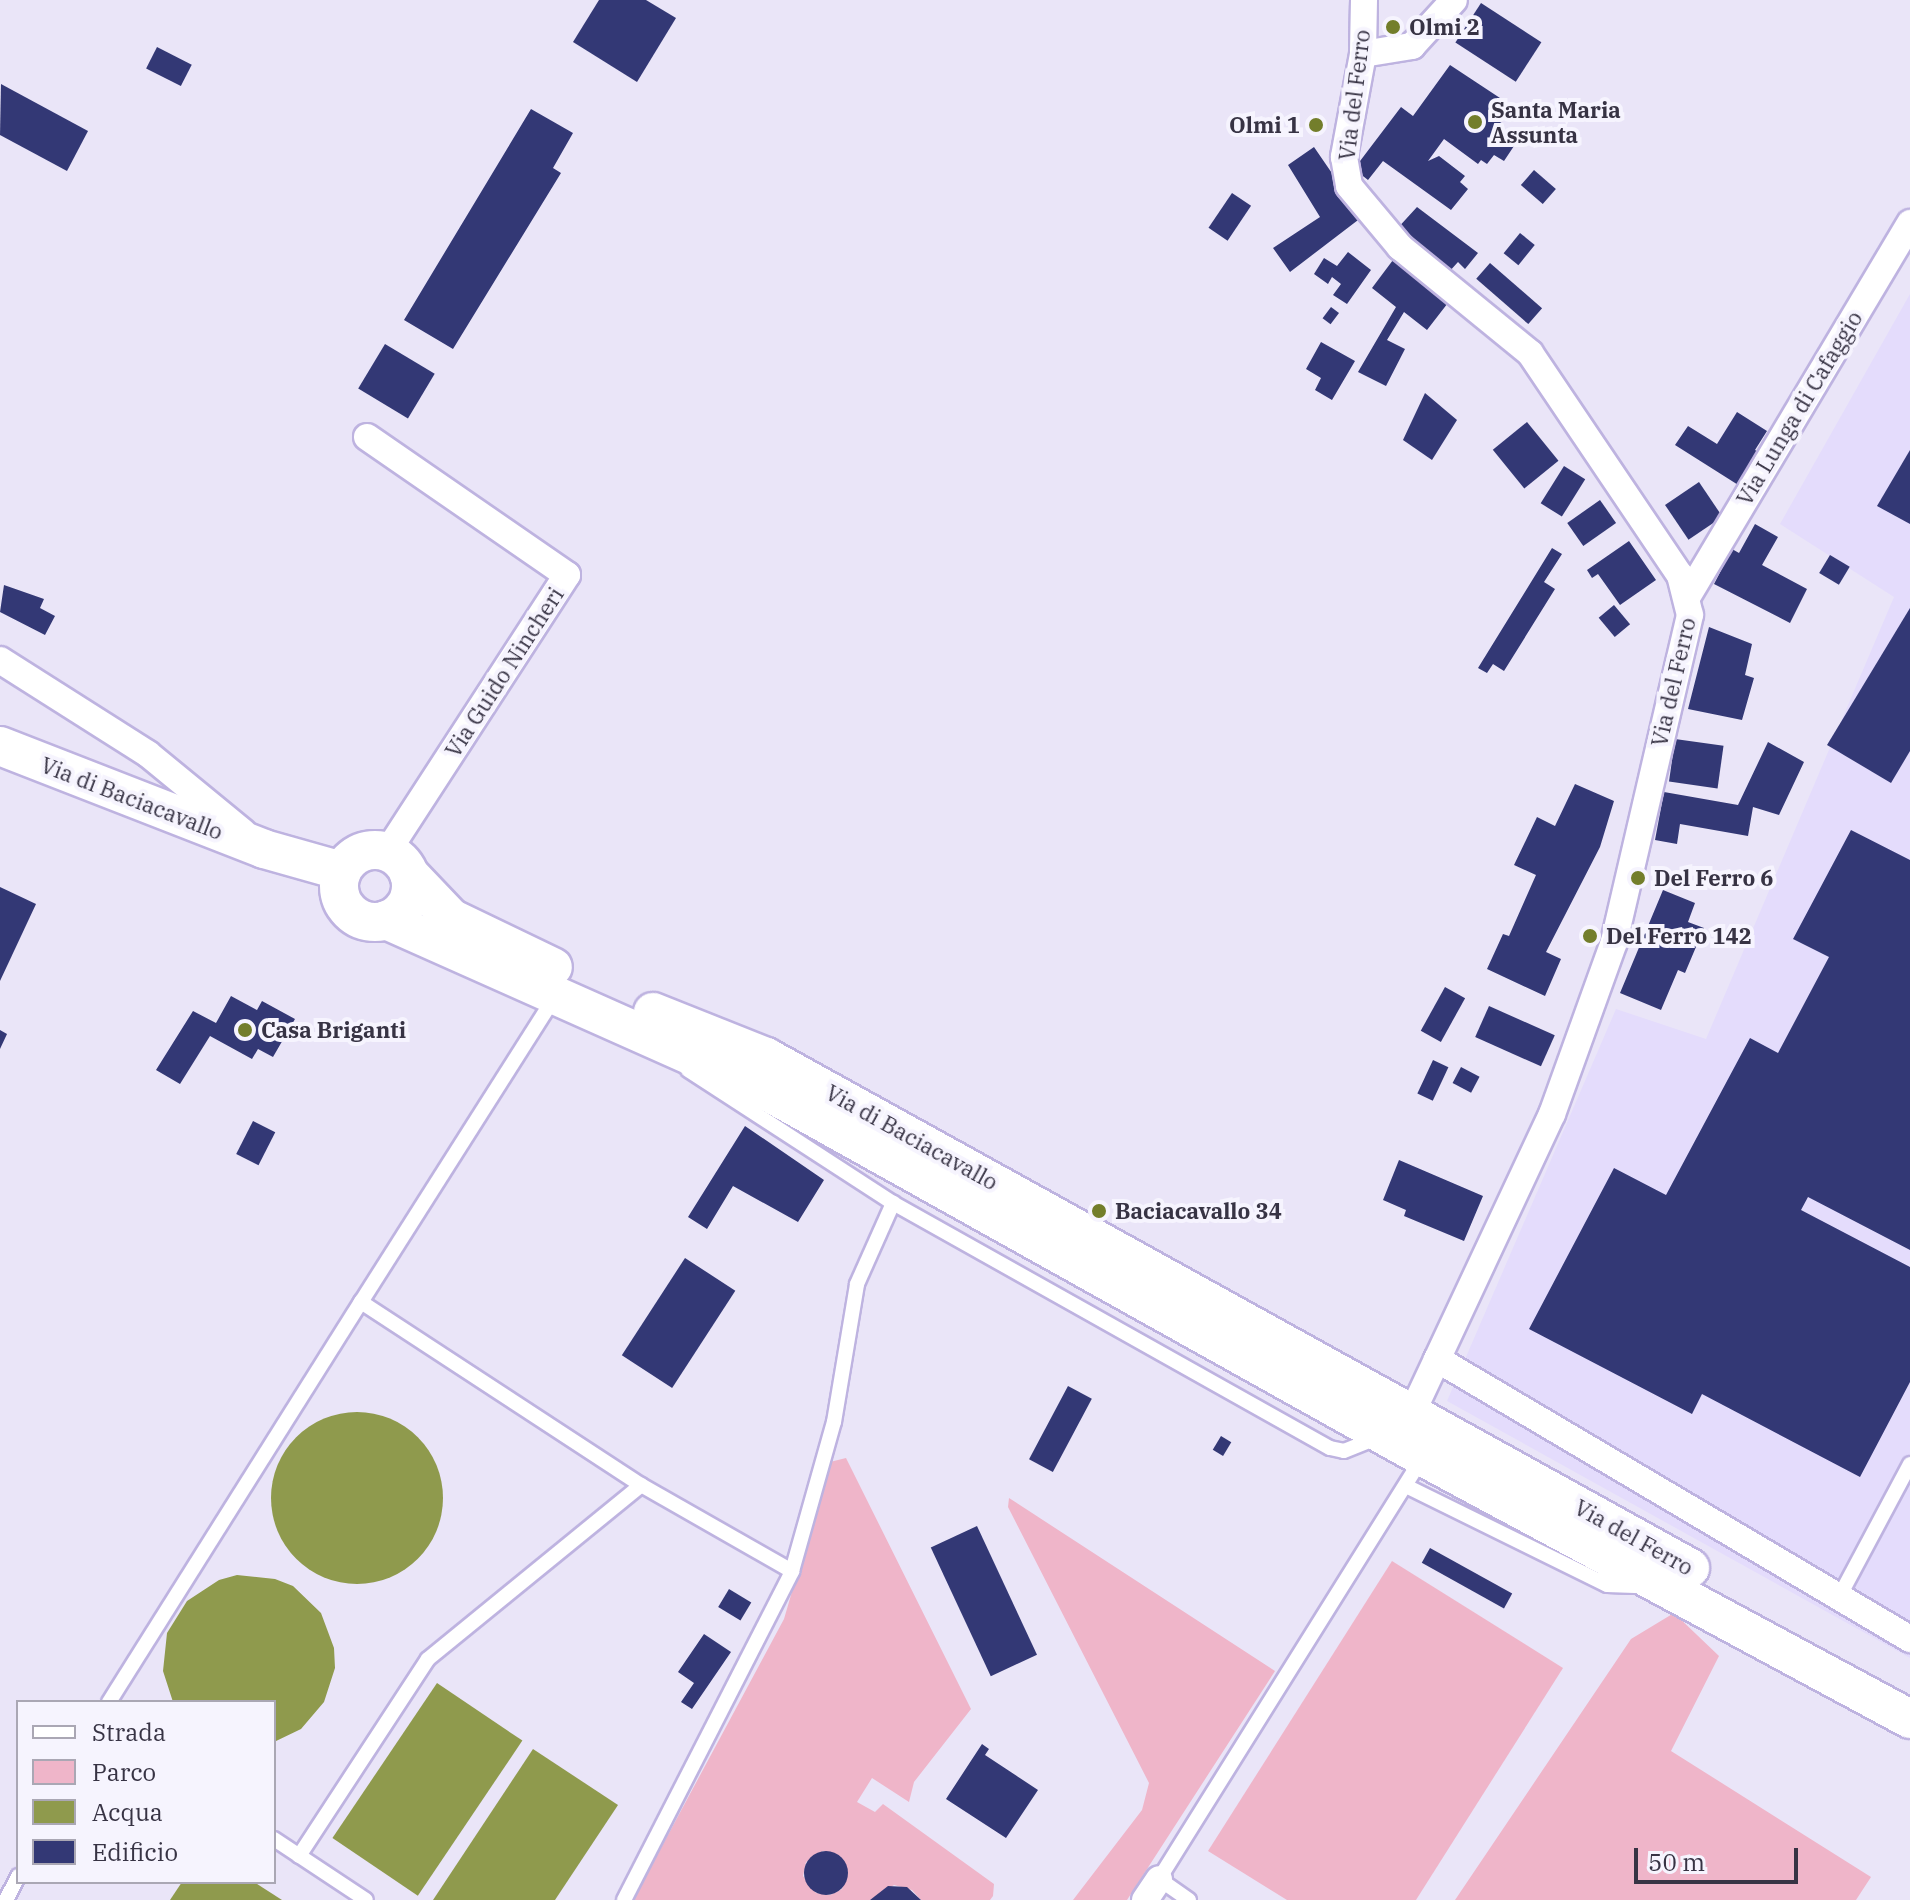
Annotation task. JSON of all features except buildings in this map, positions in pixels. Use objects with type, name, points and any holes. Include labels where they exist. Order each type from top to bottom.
[{"type":"main road","name":"Via di Baciacavallo","points":[[0,746],[264,849],[342,871],[340,897],[346,908],[368,922],[386,920],[756,1085],[1398,1424]]},
{"type":"main road","points":[[342,871],[362,852],[398,863],[407,902],[386,920]]},
{"type":"main road","name":"Via di Baciacavallo","points":[[398,863],[451,918],[609,994],[766,1057],[1398,1424]]},
{"type":"main road","name":"Via del Ferro","points":[[1398,1424],[1415,1472],[1664,1584],[1910,1719]]},
{"type":"main road","name":"Via del Ferro","points":[[1398,1424],[1910,1690]]},
{"type":"street","name":"Via del Ferro","points":[[1364,0],[1363,54],[1344,157],[1349,186],[1400,247],[1530,353],[1562,393],[1689,594],[1684,652],[1639,821],[1614,942],[1552,1114],[1437,1359],[1398,1424]]},
{"type":"street","points":[[1363,54],[1412,46],[1454,0]]},
{"type":"street","name":"Via Lunga di Cafaggio","points":[[1689,594],[1910,223]]},
{"type":"street","name":"Via Guido Nincheri","points":[[367,437],[567,575],[398,863]]},
{"type":"street","name":"Via di Baciacavallo","points":[[4,662],[148,754],[264,849]]},
{"type":"street","points":[[1437,1359],[1910,1639]]},
{"type":"lane","points":[[110,1700],[556,995]]},
{"type":"lane","points":[[656,1040],[707,1086],[893,1203],[1330,1448],[1344,1451],[1398,1424]]},
{"type":"lane","points":[[624,1900],[792,1571],[834,1422],[857,1284],[893,1203]]},
{"type":"lane","points":[[361,1302],[641,1485],[792,1571]]},
{"type":"lane","points":[[1838,1599],[1910,1464]]},
{"type":"lane","points":[[1189,1900],[1152,1889],[1415,1472]]},
{"type":"lane","points":[[299,1856],[428,1659],[641,1485]]},
{"type":"lane","points":[[276,1840],[366,1900]]},
{"type":"lane","points":[[6,1900],[16,1880]]},
{"type":"shaded area","points":[[1910,294],[1910,1658],[1447,1401],[1616,1009],[1706,1039],[1894,597],[1780,524]]},
{"type":"green space","points":[[846,1458],[971,1709],[914,1782],[909,1802],[872,1778],[857,1802],[875,1812],[883,1804],[994,1884],[993,1896],[990,1900],[921,1900],[912,1890],[894,1885],[870,1900],[633,1900],[784,1619],[830,1462]],"holes":[[[823,1851],[840,1856],[848,1872],[842,1889],[830,1895],[816,1893],[803,1876],[806,1862]]]},
{"type":"green space","points":[[1009,1498],[1275,1671],[1127,1900],[1073,1900],[1142,1810],[1149,1783],[1008,1507]]},
{"type":"green space","points":[[1392,1561],[1563,1668],[1416,1900],[1287,1900],[1208,1851]]},
{"type":"green space","points":[[1674,1613],[1719,1656],[1671,1751],[1871,1877],[1856,1900],[1455,1900],[1631,1639]]},
{"type":"water","points":[[357,1412],[390,1419],[418,1437],[436,1465],[443,1498],[436,1531],[418,1559],[390,1577],[357,1584],[324,1577],[296,1559],[278,1531],[271,1498],[278,1465],[296,1437],[324,1419]]},
{"type":"water","points":[[237,1575],[275,1579],[293,1586],[321,1613],[334,1648],[335,1668],[324,1702],[301,1729],[276,1741],[276,1700],[172,1700],[163,1671],[167,1633],[187,1601],[219,1580]]},
{"type":"water","points":[[437,1683],[522,1741],[418,1896],[332,1838]]},
{"type":"water","points":[[533,1749],[618,1805],[555,1900],[433,1900]]},
{"type":"water","points":[[181,1884],[257,1884],[282,1900],[170,1900]]},
{"type":"place","name":"Olmi 2","points":[[1393,27]]},
{"type":"place","name":"Santa Maria Assunta","points":[[1475,122]]},
{"type":"place","name":"Olmi 1","points":[[1316,125]]},
{"type":"place","name":"Del Ferro 6","points":[[1638,878]]},
{"type":"place","name":"Del Ferro 142","points":[[1590,936]]},
{"type":"place","name":"Casa Briganti","points":[[245,1030]]},
{"type":"place","name":"Baciacavallo 34","points":[[1099,1211]]}]
